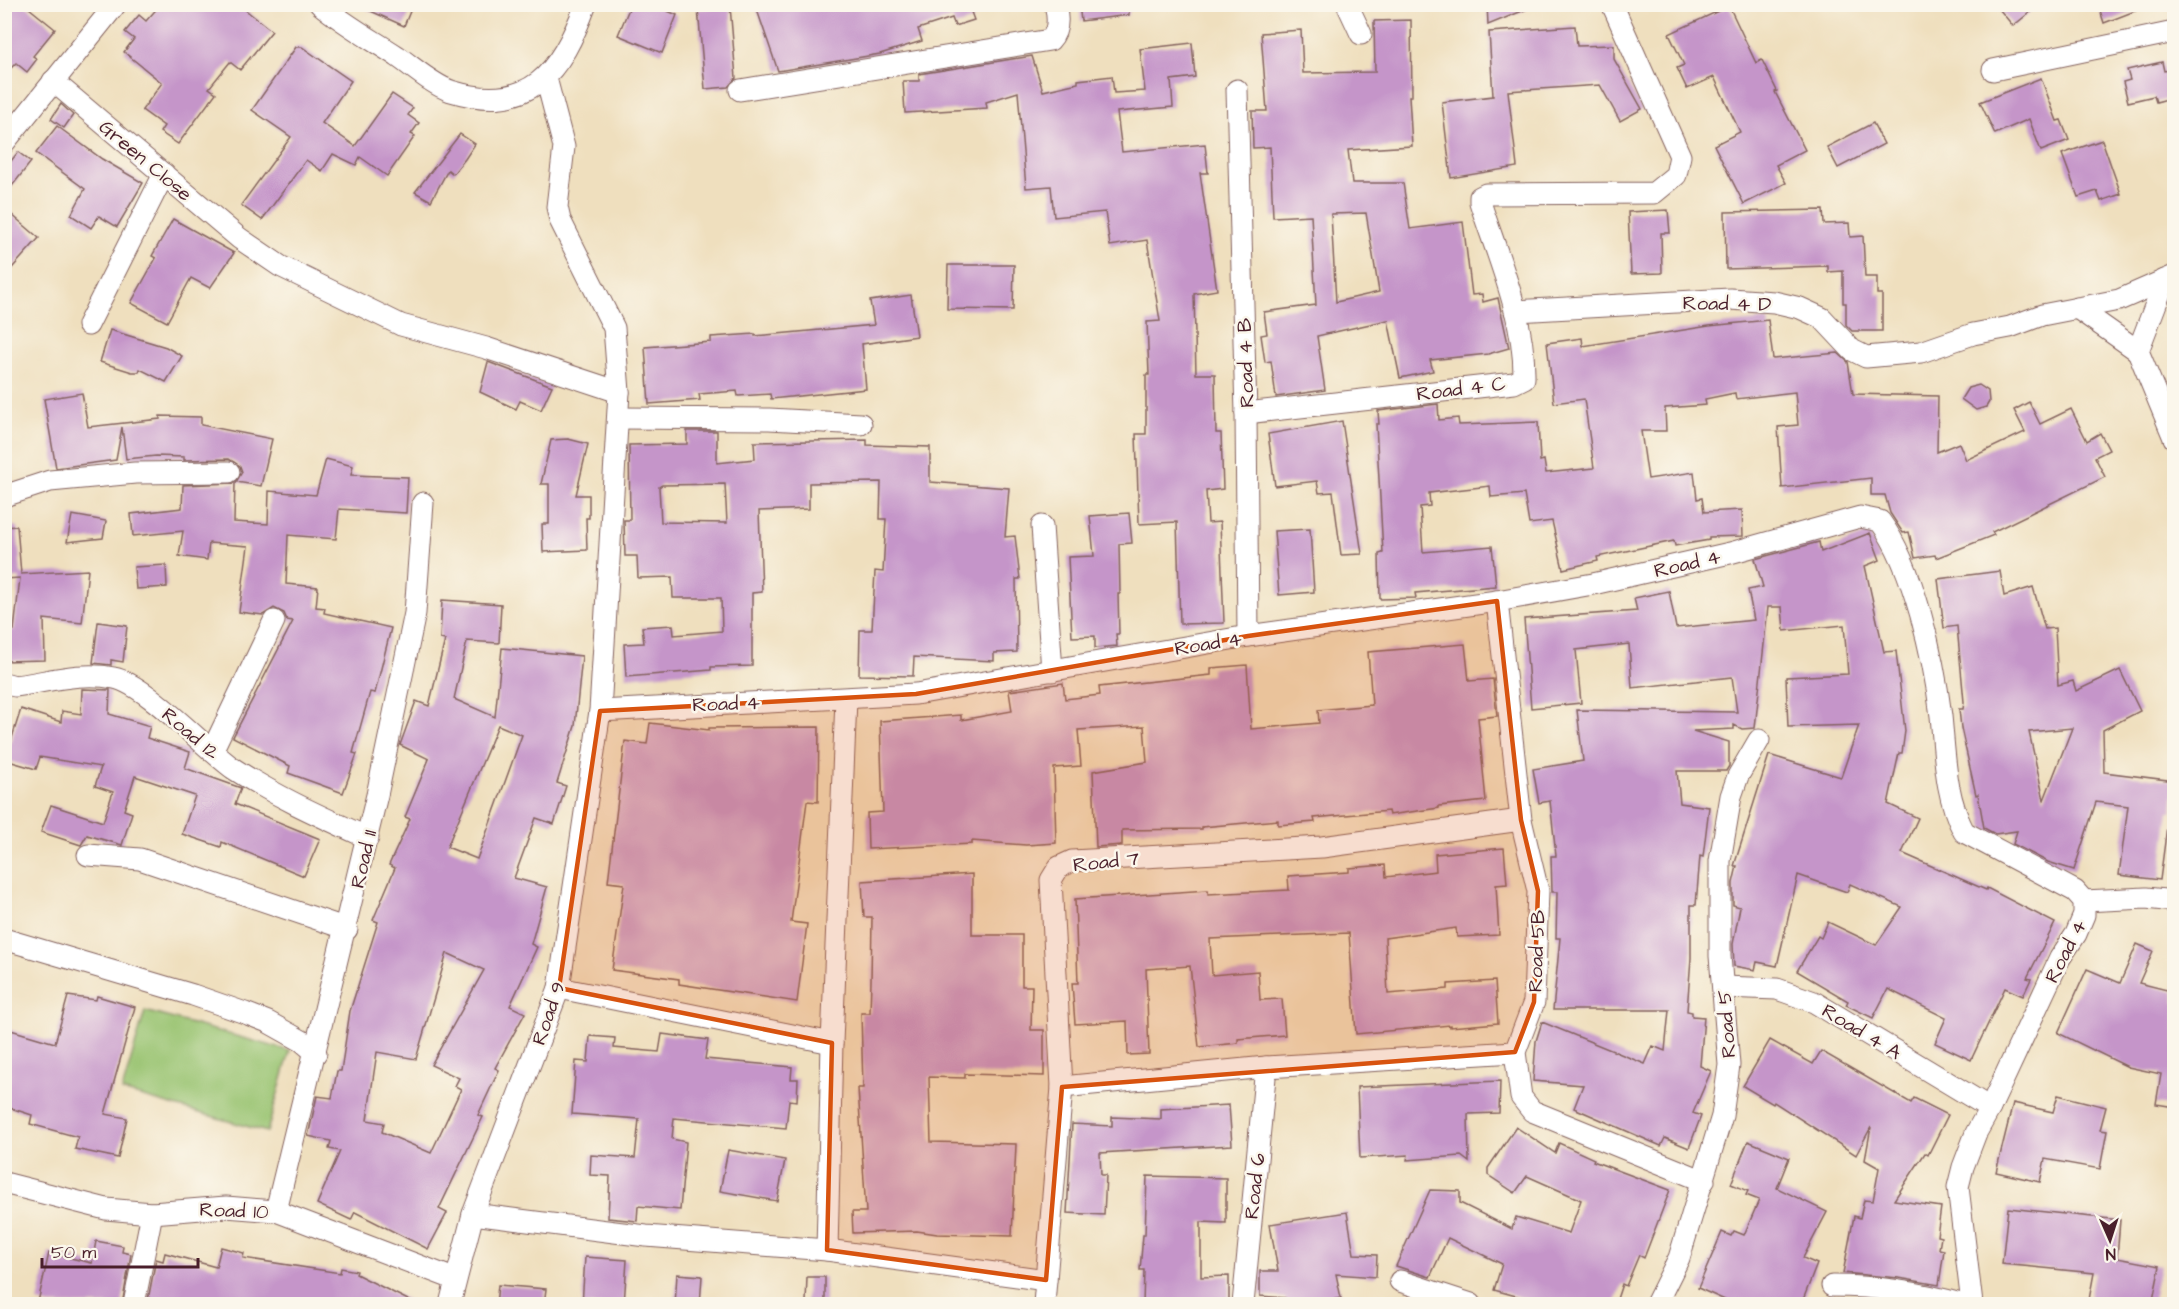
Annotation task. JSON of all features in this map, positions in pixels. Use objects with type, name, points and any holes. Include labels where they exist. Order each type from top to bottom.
[{"type":"street","points":[[4,143],[116,4]]},
{"type":"street","points":[[320,4],[450,90],[494,98],[520,94],[546,78],[573,39],[586,4]]},
{"type":"street","points":[[740,90],[1050,40],[1054,35],[1058,16],[1055,4]]},
{"type":"street","points":[[1347,4],[1361,34]]},
{"type":"street","name":"Road 4 C","points":[[1246,413],[1514,383],[1524,378],[1524,364],[1515,311],[1480,197],[1486,194],[1654,193],[1676,175],[1680,156],[1612,4]]},
{"type":"street","points":[[1993,70],[2175,32]]},
{"type":"street","name":"Road 9","points":[[450,1305],[454,1279],[473,1214],[559,988],[600,711],[619,392],[614,328],[560,220],[557,207],[564,147],[546,78]]},
{"type":"street","name":"Green Close","points":[[53,81],[239,238],[289,271],[401,325],[486,348],[619,392]]},
{"type":"street","name":"Road 4 B","points":[[1237,90],[1246,413],[1248,636]]},
{"type":"street","points":[[88,325],[164,174]]},
{"type":"street","points":[[2138,351],[2170,278]]},
{"type":"street","name":"Road 4 D","points":[[1515,311],[1730,299],[1774,302],[1800,308],[1822,318],[1852,350],[1866,357],[1921,352],[1972,334],[2010,327],[2042,315],[2119,300],[2170,278]]},
{"type":"street","points":[[2077,308],[2138,351],[2175,438]]},
{"type":"street","points":[[618,418],[769,418],[861,424]]},
{"type":"street","points":[[4,496],[50,481],[135,473],[229,472]]},
{"type":"street","name":"Road 11","points":[[276,1211],[368,838],[415,613],[423,503]]},
{"type":"street","name":"Road 4","points":[[600,711],[916,694],[1248,636],[1497,601],[1688,564],[1860,517],[1880,521],[1893,538],[1910,579],[1924,630],[1940,707],[1946,777],[1954,815],[1964,832],[2075,891],[2084,901],[2084,915],[2076,934],[2060,958],[1990,1108],[1976,1133],[1958,1187],[1972,1305]]},
{"type":"street","points":[[1042,526],[1052,670]]},
{"type":"street","name":"Road 5B","points":[[1497,601],[1521,820],[1538,891],[1534,1002],[1515,1052],[1521,1097],[1532,1111],[1704,1181]]},
{"type":"street","points":[[212,751],[274,621]]},
{"type":"street","name":"Road 12","points":[[4,683],[15,686],[77,676],[116,678],[142,692],[233,768],[291,803],[368,838]]},
{"type":"street","points":[[827,1250],[832,1043],[846,699]]},
{"type":"street","name":"Road 5","points":[[1656,1305],[1679,1258],[1722,1116],[1729,1065],[1720,956],[1720,861],[1731,796],[1738,776],[1759,740]]},
{"type":"street","name":"Road 7","points":[[1044,1305],[1062,1087],[1051,880],[1059,867],[1072,861],[1322,847],[1521,820]]},
{"type":"street","points":[[88,855],[140,859],[346,928]]},
{"type":"street","points":[[2084,901],[2146,898],[2175,901]]},
{"type":"street","points":[[4,939],[246,1013],[302,1041],[316,1053]]},
{"type":"street","name":"Road 4 A","points":[[1723,987],[1777,989],[1814,1002],[1990,1108]]},
{"type":"street","points":[[559,988],[832,1043]]},
{"type":"street","points":[[1062,1087],[1266,1067],[1515,1052]]},
{"type":"street","name":"Road 6","points":[[1243,1305],[1266,1067]]},
{"type":"street","name":"Road 10","points":[[4,1183],[106,1209],[152,1213],[226,1207],[276,1211],[454,1279]]},
{"type":"street","points":[[134,1305],[152,1213]]},
{"type":"street","points":[[473,1214],[645,1236],[827,1250],[1046,1280]]},
{"type":"street","points":[[1401,1281],[1471,1305]]},
{"type":"street","points":[[1832,1286],[1893,1288],[1919,1292],[1961,1305]]},
{"type":"highlighted area","points":[[1497,601],[1521,820],[1538,891],[1534,1002],[1515,1052],[1062,1087],[1046,1280],[827,1250],[832,1043],[559,988],[600,711],[916,694],[1248,636]]},
{"type":"green space","points":[[145,1011],[290,1051],[267,1132],[122,1091]]},
{"type":"building","points":[[4,4],[24,4],[55,29],[33,56],[37,59],[27,72],[16,63],[4,75]]},
{"type":"building","points":[[161,4],[238,4],[272,31],[240,70],[230,62],[209,88],[216,93],[178,144],[160,132],[164,126],[142,110],[162,83],[124,52],[134,39],[125,32],[139,15],[146,21]]},
{"type":"building","points":[[355,4],[413,4],[404,26]]},
{"type":"building","points":[[631,4],[651,4],[677,15],[662,53],[618,35]]},
{"type":"building","points":[[755,4],[982,4],[982,8],[971,12],[974,20],[955,26],[952,18],[918,29],[922,41],[880,54],[778,71]]},
{"type":"building","points":[[1079,4],[1129,4],[1129,15],[1081,21]]},
{"type":"building","points":[[1487,4],[1537,4],[1537,5],[1488,25]]},
{"type":"building","points":[[1995,4],[2040,4],[2013,26]]},
{"type":"building","points":[[2098,4],[2148,4],[2148,6],[2104,23]]},
{"type":"building","points":[[730,6],[736,78],[728,87],[705,89],[698,9]]},
{"type":"building","points":[[1729,6],[1756,63],[1762,60],[1777,91],[1775,92],[1805,150],[1776,165],[1786,183],[1744,204],[1714,145],[1740,132],[1714,77],[1687,89],[1677,68],[1684,65],[1669,34]]},
{"type":"building","points":[[1411,20],[1412,96],[1409,96],[1412,146],[1348,150],[1352,183],[1403,183],[1410,229],[1463,222],[1472,295],[1482,294],[1483,302],[1498,298],[1509,348],[1488,354],[1430,360],[1433,371],[1400,378],[1388,320],[1317,336],[1325,390],[1276,397],[1271,361],[1265,362],[1261,335],[1267,334],[1264,312],[1316,305],[1311,215],[1273,217],[1270,147],[1253,148],[1252,111],[1267,111],[1261,33],[1301,30],[1303,73],[1375,72],[1374,21]],"holes":[[[1366,213],[1379,292],[1336,302],[1331,214]]]},
{"type":"building","points":[[1575,26],[1577,46],[1614,45],[1614,59],[1642,109],[1620,121],[1600,85],[1508,91],[1517,167],[1451,178],[1442,102],[1493,96],[1489,32]]},
{"type":"building","points":[[1192,43],[1195,77],[1171,80],[1173,107],[1117,112],[1122,152],[1205,144],[1208,173],[1200,173],[1217,290],[1194,294],[1196,374],[1215,374],[1216,433],[1221,433],[1223,489],[1206,491],[1208,523],[1220,522],[1224,623],[1180,624],[1177,522],[1139,524],[1136,434],[1146,434],[1146,375],[1149,375],[1147,322],[1160,321],[1147,240],[1110,246],[1105,212],[1054,217],[1051,186],[1026,188],[1018,92],[986,102],[987,108],[905,113],[903,81],[919,81],[919,74],[1032,56],[1043,91],[1078,83],[1078,80],[1112,76],[1114,93],[1145,91],[1140,49]]},
{"type":"building","points":[[296,47],[302,47],[351,81],[322,123],[355,146],[392,94],[413,108],[408,115],[419,123],[411,134],[415,136],[387,176],[360,157],[356,165],[333,154],[322,171],[306,160],[262,220],[241,205],[291,137],[252,110]]},
{"type":"building","points":[[2162,62],[2164,71],[2170,70],[2175,97],[2156,102],[2154,96],[2128,102],[2123,82],[2130,80],[2127,70]]},
{"type":"building","points":[[2041,78],[2057,121],[2061,120],[2069,140],[2041,151],[2029,119],[1995,134],[1980,102]]},
{"type":"building","points":[[61,104],[73,115],[64,128],[51,119]]},
{"type":"building","points":[[1873,123],[1884,144],[1838,168],[1827,147]]},
{"type":"building","points":[[57,126],[102,159],[143,183],[117,227],[99,216],[91,228],[71,215],[85,189],[36,153]]},
{"type":"building","points":[[460,134],[475,144],[465,159],[453,174],[448,170],[431,201],[415,192]]},
{"type":"building","points":[[2102,140],[2121,194],[2101,201],[2097,191],[2078,197],[2062,154]]},
{"type":"building","points":[[18,152],[31,162],[4,196],[4,170]]},
{"type":"building","points":[[4,208],[39,238],[4,277]]},
{"type":"building","points":[[1668,210],[1670,233],[1661,233],[1662,273],[1631,274],[1628,212]]},
{"type":"building","points":[[1823,210],[1824,224],[1849,223],[1850,237],[1863,236],[1865,277],[1877,277],[1877,294],[1882,294],[1882,331],[1852,331],[1846,325],[1843,271],[1828,272],[1828,266],[1726,269],[1725,212]]},
{"type":"building","points":[[173,219],[234,253],[210,288],[191,278],[167,322],[131,303],[156,258],[152,256]]},
{"type":"building","points":[[948,265],[1014,265],[1013,310],[947,309]]},
{"type":"building","points":[[911,295],[917,336],[862,344],[866,389],[771,399],[770,394],[738,396],[737,391],[699,394],[700,400],[649,404],[645,347],[711,342],[711,337],[755,334],[755,336],[874,325],[870,301]]},
{"type":"building","points":[[1768,320],[1773,359],[1838,353],[1848,362],[1853,394],[1938,396],[1937,452],[1959,443],[1966,460],[2025,432],[2014,410],[2029,402],[2040,424],[2071,409],[2087,441],[2100,433],[2109,450],[2095,457],[2105,477],[1992,532],[1994,535],[1936,558],[1935,555],[1915,558],[1909,532],[1903,533],[1890,513],[1885,495],[1871,495],[1871,478],[1782,488],[1778,427],[1798,425],[1795,392],[1736,399],[1735,393],[1705,399],[1706,405],[1665,408],[1666,431],[1641,431],[1648,479],[1694,472],[1697,499],[1702,498],[1704,512],[1742,510],[1743,536],[1709,537],[1709,540],[1675,546],[1674,541],[1597,557],[1598,561],[1563,569],[1552,521],[1529,524],[1524,494],[1491,497],[1490,486],[1429,493],[1430,506],[1420,507],[1423,552],[1492,546],[1496,586],[1415,593],[1416,598],[1380,599],[1379,554],[1383,553],[1376,424],[1379,424],[1378,411],[1438,404],[1439,420],[1458,418],[1459,425],[1538,422],[1540,461],[1544,460],[1546,473],[1594,468],[1584,399],[1554,403],[1547,343],[1582,338],[1583,346],[1709,326]]},
{"type":"building","points":[[110,330],[166,347],[182,356],[166,382],[140,369],[139,372],[132,372],[100,362]]},
{"type":"building","points":[[488,362],[552,386],[541,410],[520,401],[516,409],[480,392]]},
{"type":"building","points":[[1979,385],[1988,391],[1989,402],[1986,407],[1976,410],[1961,399],[1968,388]]},
{"type":"building","points":[[82,393],[88,427],[160,419],[160,416],[201,417],[201,425],[272,439],[261,486],[236,482],[242,472],[240,466],[229,459],[184,460],[184,457],[156,456],[126,459],[122,427],[116,460],[56,468],[44,399]]},
{"type":"building","points":[[1342,421],[1362,554],[1341,555],[1333,492],[1319,493],[1317,481],[1275,486],[1268,434]]},
{"type":"building","points":[[687,431],[717,431],[717,463],[755,459],[754,442],[867,440],[867,445],[930,447],[930,482],[1009,488],[1005,537],[1015,536],[1020,579],[1016,579],[1017,652],[994,653],[994,661],[914,657],[913,676],[859,675],[860,630],[872,630],[875,571],[883,572],[886,519],[880,519],[881,482],[809,483],[809,509],[759,511],[762,592],[752,593],[752,666],[711,667],[711,670],[626,677],[624,644],[644,643],[642,627],[673,625],[674,635],[722,631],[721,598],[673,598],[672,577],[638,578],[637,556],[625,556],[624,520],[630,520],[629,445],[687,444]],"holes":[[[725,484],[727,523],[661,522],[659,487],[662,485]]]},
{"type":"building","points":[[568,439],[588,444],[576,495],[589,495],[589,518],[586,518],[587,550],[543,552],[542,524],[549,524],[549,484],[541,484],[551,440]]},
{"type":"building","points":[[326,459],[353,466],[351,475],[408,477],[406,513],[339,509],[336,539],[288,535],[286,584],[318,587],[316,607],[325,608],[324,613],[391,628],[375,693],[370,692],[353,753],[357,754],[343,793],[288,773],[290,766],[233,737],[293,621],[287,620],[284,613],[274,608],[263,615],[239,612],[248,546],[209,543],[207,560],[179,556],[183,531],[133,536],[131,514],[182,508],[183,485],[235,483],[234,522],[268,524],[269,491],[316,495]]},
{"type":"building","points":[[1129,513],[1132,543],[1119,544],[1120,594],[1118,594],[1117,646],[1095,648],[1095,636],[1072,637],[1068,557],[1094,556],[1090,516]]},
{"type":"building","points":[[72,515],[106,521],[103,538],[67,542]]},
{"type":"building","points":[[17,526],[21,574],[88,570],[82,623],[44,619],[45,660],[4,661],[4,630],[14,630],[20,578],[4,579],[4,527]]},
{"type":"building","points":[[1310,529],[1314,592],[1279,595],[1274,531]]},
{"type":"building","points":[[1870,533],[1880,560],[1865,566],[1884,652],[1896,651],[1905,731],[1902,753],[1899,753],[1888,804],[1918,818],[1902,853],[1986,890],[1987,888],[2055,923],[2027,978],[2031,979],[2023,996],[2005,988],[1971,1060],[1935,1043],[1946,1018],[1888,989],[1873,1018],[1846,1005],[1848,1001],[1797,971],[1818,936],[1821,938],[1828,922],[1876,945],[1902,907],[1850,884],[1847,892],[1798,875],[1777,966],[1757,962],[1755,970],[1734,966],[1733,944],[1740,907],[1733,905],[1733,883],[1737,866],[1734,866],[1769,755],[1841,777],[1859,725],[1788,727],[1786,677],[1848,674],[1844,625],[1784,631],[1782,607],[1768,607],[1755,728],[1742,729],[1734,725],[1734,729],[1693,731],[1729,742],[1729,766],[1726,771],[1677,771],[1680,803],[1709,807],[1703,857],[1700,856],[1696,905],[1691,905],[1691,958],[1687,1011],[1692,1012],[1692,1016],[1704,1017],[1700,1066],[1711,1071],[1693,1113],[1701,1116],[1689,1148],[1665,1138],[1661,1146],[1574,1108],[1583,1085],[1533,1081],[1536,1041],[1542,1022],[1645,1064],[1653,1046],[1665,1051],[1669,1010],[1553,1010],[1560,938],[1556,938],[1557,892],[1552,892],[1551,856],[1556,856],[1550,801],[1539,803],[1533,769],[1583,761],[1577,710],[1737,712],[1732,677],[1632,688],[1629,644],[1576,650],[1581,703],[1531,708],[1524,619],[1637,611],[1634,598],[1669,591],[1676,628],[1754,620],[1748,590],[1763,587],[1755,559],[1819,542],[1821,552]]},
{"type":"building","points":[[166,565],[167,587],[136,589],[134,567]]},
{"type":"building","points":[[2000,571],[2004,596],[2033,587],[2045,629],[2055,628],[2058,685],[2073,681],[2076,691],[2120,670],[2140,711],[2103,730],[2104,772],[2175,781],[2160,880],[2119,875],[2128,806],[2096,802],[2074,870],[2048,862],[2013,844],[2017,831],[1995,834],[1984,828],[1961,728],[1959,709],[1963,709],[1964,702],[1957,626],[1944,628],[1938,579]],"holes":[[[2072,728],[2044,800],[2029,732]]]},
{"type":"building","points":[[442,600],[501,604],[499,643],[467,641],[454,699],[495,717],[502,648],[582,656],[575,726],[557,783],[566,786],[554,824],[536,818],[514,878],[547,887],[531,944],[537,947],[510,1006],[525,1013],[495,1068],[499,1070],[478,1115],[483,1117],[439,1209],[447,1213],[428,1249],[355,1212],[351,1220],[317,1204],[340,1151],[329,1149],[331,1141],[308,1136],[317,1096],[332,1098],[337,1071],[341,1071],[350,1011],[378,922],[373,920],[395,868],[389,865],[410,819],[405,817],[429,759],[400,745],[416,701],[429,706],[445,640],[440,639]],"holes":[[[498,725],[522,735],[477,859],[447,847]],[[447,953],[484,970],[431,1065],[459,1078],[455,1086],[461,1089],[431,1153],[382,1132],[384,1123],[367,1120],[377,1052],[416,1059]]]},
{"type":"building","points":[[98,622],[127,626],[123,662],[111,660],[111,665],[93,663]]},
{"type":"building","points":[[1465,644],[1469,681],[1493,679],[1497,716],[1478,718],[1486,801],[1389,815],[1388,811],[1314,818],[1315,822],[1278,825],[1278,820],[1202,827],[1202,829],[1122,830],[1122,845],[1096,847],[1093,771],[1147,762],[1144,726],[1078,730],[1081,766],[1054,768],[1056,843],[1026,845],[972,841],[972,844],[868,849],[867,813],[883,812],[880,721],[961,715],[961,720],[1012,711],[1009,691],[1063,683],[1065,699],[1100,695],[1099,687],[1211,675],[1211,668],[1247,665],[1251,729],[1319,723],[1318,710],[1372,705],[1368,652]]},
{"type":"building","points":[[82,689],[110,690],[109,714],[150,726],[147,738],[190,752],[185,768],[241,788],[235,804],[320,839],[304,876],[222,842],[221,847],[182,834],[195,796],[135,776],[124,810],[132,813],[122,845],[87,835],[81,845],[41,832],[51,805],[103,822],[113,792],[95,786],[101,767],[40,757],[36,769],[5,760],[21,709],[61,722],[62,711],[81,714]]},
{"type":"building","points":[[650,723],[709,730],[709,728],[819,727],[818,802],[807,801],[791,922],[807,924],[797,1002],[679,984],[679,979],[612,970],[624,884],[608,882],[625,741],[647,744]]},
{"type":"building","points":[[1504,848],[1507,884],[1496,885],[1499,935],[1457,937],[1456,928],[1385,938],[1388,994],[1448,989],[1448,984],[1495,981],[1498,1023],[1356,1034],[1349,933],[1210,939],[1212,975],[1258,971],[1260,1000],[1282,999],[1285,1035],[1238,1039],[1238,1043],[1199,1047],[1190,966],[1146,969],[1149,1054],[1128,1055],[1127,1021],[1075,1024],[1072,983],[1078,983],[1075,899],[1208,890],[1208,894],[1289,890],[1288,876],[1349,872],[1349,868],[1385,865],[1386,877],[1436,871],[1435,854]]},
{"type":"building","points":[[972,874],[972,935],[1022,935],[1022,986],[1032,986],[1031,1030],[1044,1030],[1044,1076],[965,1074],[965,1078],[929,1077],[931,1142],[1016,1144],[1012,1236],[937,1234],[917,1231],[853,1233],[852,1212],[866,1212],[858,1088],[863,1088],[861,1013],[870,1013],[872,917],[864,917],[862,881]]},
{"type":"building","points":[[2137,944],[2153,951],[2139,983],[2175,992],[2175,1107],[2156,1104],[2161,1074],[2128,1067],[2058,1033],[2087,969],[2120,983]]},
{"type":"building","points":[[68,996],[96,1000],[97,996],[135,1007],[105,1114],[127,1118],[118,1158],[75,1149],[78,1137],[30,1124],[32,1115],[4,1106],[4,1028],[55,1043]]},
{"type":"building","points":[[662,1034],[708,1040],[705,1059],[792,1067],[791,1079],[798,1079],[797,1101],[789,1100],[786,1128],[674,1118],[672,1139],[686,1142],[680,1210],[638,1206],[637,1221],[608,1218],[610,1176],[590,1175],[591,1155],[635,1158],[639,1119],[572,1114],[576,1061],[588,1062],[590,1036],[615,1038],[614,1048],[659,1052]]},
{"type":"building","points":[[1770,1040],[1813,1064],[1821,1051],[1911,1103],[1914,1098],[1948,1115],[1928,1155],[1925,1153],[1894,1200],[1941,1207],[1937,1236],[1941,1237],[1939,1249],[1944,1250],[1939,1285],[1899,1278],[1843,1273],[1854,1216],[1860,1218],[1864,1200],[1873,1201],[1879,1168],[1865,1160],[1871,1127],[1856,1155],[1774,1102],[1773,1104],[1743,1086]]},
{"type":"building","points":[[1500,1081],[1499,1113],[1468,1114],[1469,1162],[1461,1156],[1407,1160],[1408,1155],[1360,1158],[1357,1087]]},
{"type":"building","points":[[2058,1095],[2106,1107],[2100,1130],[2107,1131],[2100,1169],[2045,1159],[2040,1182],[1996,1172],[2013,1103],[2053,1112]]},
{"type":"building","points":[[1229,1105],[1232,1145],[1100,1153],[1101,1175],[1106,1175],[1104,1215],[1067,1213],[1072,1124],[1112,1126],[1112,1117],[1161,1119],[1161,1109]]},
{"type":"building","points":[[1516,1127],[1555,1153],[1559,1143],[1594,1159],[1593,1161],[1670,1190],[1644,1258],[1639,1255],[1626,1286],[1622,1284],[1615,1305],[1549,1305],[1494,1290],[1502,1264],[1448,1238],[1430,1277],[1396,1266],[1430,1190],[1460,1191],[1460,1203],[1512,1229],[1516,1217],[1569,1233],[1581,1200],[1527,1176],[1515,1193],[1488,1175],[1488,1168]]},
{"type":"building","points":[[1748,1141],[1789,1158],[1777,1188],[1827,1212],[1803,1258],[1817,1264],[1801,1305],[1736,1305],[1698,1288],[1722,1232],[1731,1236],[1734,1231],[1744,1235],[1759,1200],[1746,1195],[1748,1191],[1731,1184]]},
{"type":"building","points":[[728,1150],[785,1160],[777,1201],[720,1191]]},
{"type":"building","points":[[1147,1176],[1226,1178],[1226,1223],[1201,1222],[1201,1277],[1229,1276],[1229,1304],[1143,1305],[1144,1270],[1140,1270],[1143,1235],[1145,1235]]},
{"type":"building","points":[[2008,1208],[2120,1220],[2117,1258],[2160,1266],[2152,1305],[2088,1305],[2094,1273],[2002,1264]]},
{"type":"building","points":[[1347,1212],[1354,1254],[1377,1255],[1376,1277],[1336,1274],[1341,1298],[1308,1305],[1287,1305],[1285,1298],[1260,1296],[1260,1271],[1278,1271],[1270,1224]]},
{"type":"building","points":[[96,1241],[123,1246],[122,1252],[131,1254],[122,1305],[50,1305],[38,1302],[49,1253],[92,1263]]},
{"type":"building","points":[[221,1247],[244,1253],[243,1258],[340,1273],[341,1268],[357,1271],[356,1274],[418,1305],[147,1305],[156,1259],[163,1261],[165,1253],[216,1267]]},
{"type":"building","points":[[585,1257],[627,1260],[624,1305],[582,1305]]},
{"type":"building","points":[[677,1274],[702,1276],[700,1305],[675,1305]]},
{"type":"building","points":[[807,1277],[825,1277],[825,1303],[806,1302]]},
{"type":"building","points":[[498,1285],[546,1289],[544,1305],[496,1305]]}]
